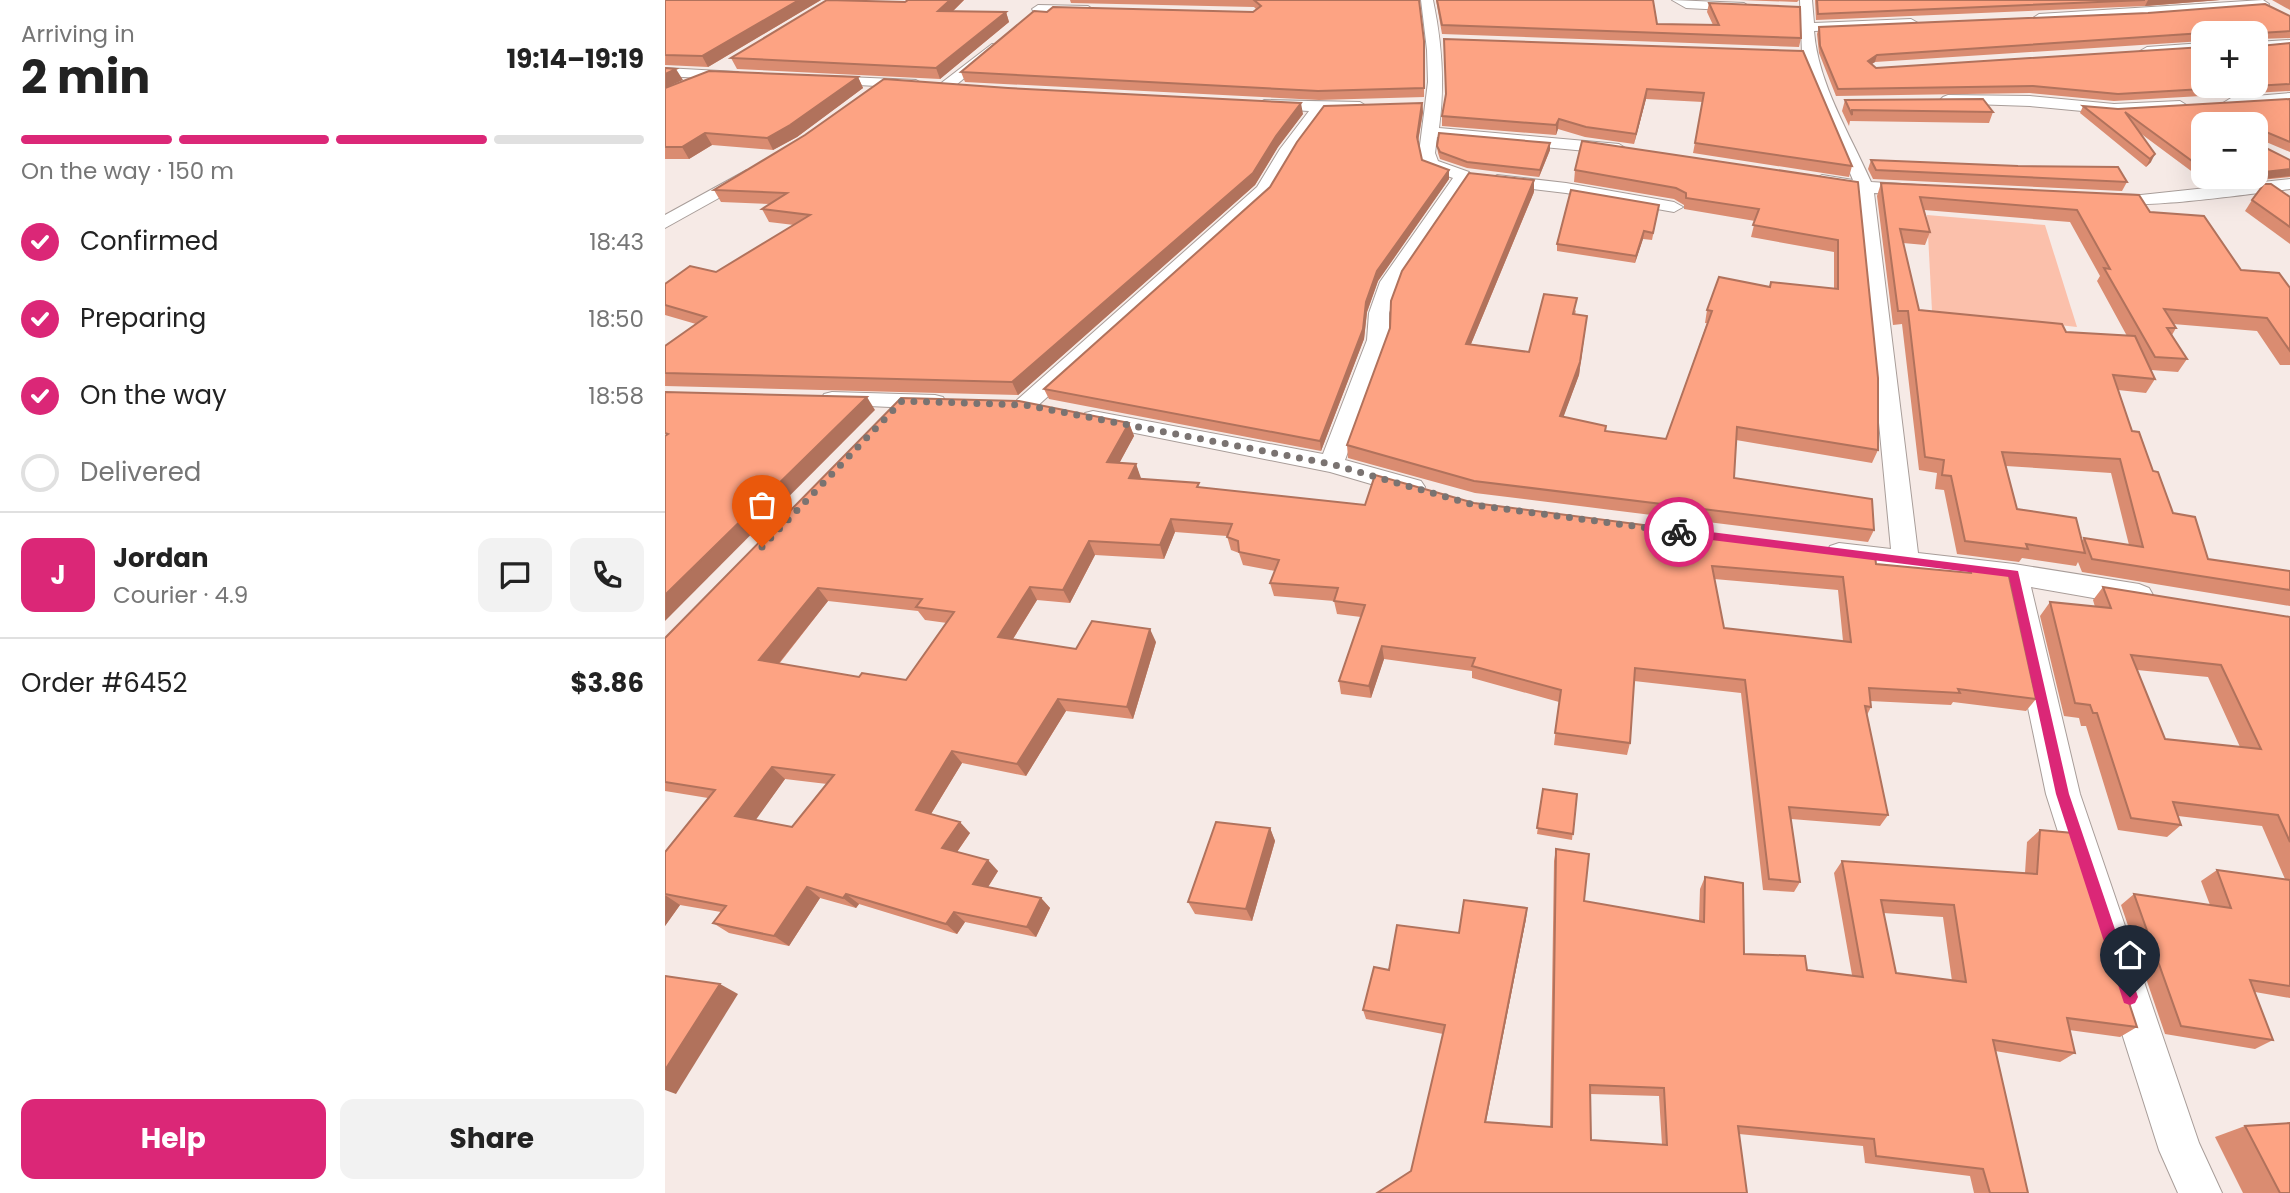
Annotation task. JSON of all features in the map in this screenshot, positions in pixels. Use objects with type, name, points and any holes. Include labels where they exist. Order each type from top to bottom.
[{"type":"street","points":[[1427,0],[1442,42],[1429,105],[1430,132],[1427,153],[1431,164],[1463,176],[1566,188],[1674,207]]},
{"type":"street","points":[[1678,0],[1695,5],[1765,7]]},
{"type":"street","points":[[1026,20],[1043,4],[1103,10]]},
{"type":"street","points":[[2026,19],[2264,4]]},
{"type":"street","points":[[1802,6],[1808,27],[1802,54],[1836,104],[1865,187],[1906,562]]},
{"type":"street","points":[[1808,27],[1929,23]]},
{"type":"street","points":[[945,87],[1006,37]]},
{"type":"street","points":[[2268,45],[2290,44]]},
{"type":"street","points":[[2138,52],[2191,48]]},
{"type":"street","points":[[687,86],[733,61]]},
{"type":"street","points":[[665,72],[758,77]]},
{"type":"street","points":[[808,79],[967,88]]},
{"type":"street","points":[[865,97],[885,82]]},
{"type":"street","points":[[2218,104],[2290,98]]},
{"type":"street","points":[[1933,101],[2030,101],[2114,109],[2193,106]]},
{"type":"street","points":[[1255,105],[1319,108],[1371,106]]},
{"type":"street","points":[[1025,405],[1264,190],[1288,149],[1319,108]]},
{"type":"street","points":[[1430,132],[1637,152]]},
{"type":"street","points":[[665,223],[757,169]]},
{"type":"street","points":[[1331,464],[1378,340],[1379,313],[1390,282],[1463,176]]},
{"type":"street","points":[[1799,176],[1865,187],[1933,191]]},
{"type":"street","points":[[2090,198],[2141,200],[2290,184]]},
{"type":"street","points":[[805,398],[957,402]]},
{"type":"street","points":[[874,430],[902,401]]},
{"type":"street","points":[[998,404],[1059,411],[1331,464],[1435,494]]},
{"type":"street","points":[[1812,549],[2014,574],[2157,598]]},
{"type":"street","points":[[2014,574],[2063,794],[2180,1150],[2200,1193]]},
{"type":"shaded area","points":[[1927,215],[2045,225],[2077,327],[1932,311]]},
{"type":"building","points":[[665,0],[799,0],[702,56],[665,55]]},
{"type":"building","points":[[827,0],[950,0],[938,11],[1006,12],[936,68],[731,58]]},
{"type":"building","points":[[1254,0],[1419,0],[1424,41],[1424,88],[1318,91],[961,72],[1034,11],[1047,12],[1053,7],[1253,12],[1261,6]]},
{"type":"building","points":[[1437,0],[1653,0],[1657,24],[1719,25],[1709,3],[1800,7],[1801,38],[1442,25]]},
{"type":"building","points":[[1817,0],[2145,0],[1818,14]]},
{"type":"building","points":[[2265,4],[2290,16],[2290,31],[2268,32],[2268,21],[2191,21],[2191,34],[1877,55],[1868,61],[1876,68],[2191,48],[2191,90],[2118,94],[2033,86],[1838,89],[1820,46],[1819,27],[2148,13]]},
{"type":"building","points":[[1444,39],[1803,51],[1852,166],[1695,143],[1704,93],[1647,89],[1636,134],[1586,127],[1559,119],[1556,125],[1442,116],[1446,94]]},
{"type":"building","points":[[2290,43],[2290,84],[2268,85],[2268,45]]},
{"type":"building","points":[[665,68],[676,69],[665,74]]},
{"type":"building","points":[[709,71],[858,77],[767,138],[705,133],[682,147],[665,147],[665,88]]},
{"type":"building","points":[[884,79],[1301,103],[1253,173],[1012,382],[665,373],[665,346],[706,317],[665,305],[665,284],[690,266],[716,272],[810,215],[762,209],[787,193],[714,190],[805,135]]},
{"type":"building","points":[[1983,99],[1993,112],[1852,110],[1852,115],[1845,100]]},
{"type":"building","points":[[2290,99],[2290,142],[2268,133],[2268,112],[2191,112],[2191,160],[2125,112],[2155,154],[2150,159],[2083,106],[2118,109]]},
{"type":"building","points":[[1422,103],[1417,137],[1422,160],[1449,170],[1377,271],[1366,302],[1363,329],[1320,441],[1044,389],[1270,187],[1297,142],[1324,106]]},
{"type":"building","points":[[1439,133],[1550,143],[1540,170],[1467,162],[1440,152],[1437,146]]},
{"type":"building","points":[[1582,141],[1858,182],[1878,378],[1878,450],[1737,427],[1734,478],[1872,499],[1874,530],[1474,481],[1347,445],[1390,328],[1391,301],[1402,271],[1469,173],[1534,180],[1466,344],[1529,352],[1544,294],[1577,298],[1573,314],[1587,316],[1580,362],[1560,416],[1606,426],[1605,431],[1666,439],[1712,311],[1707,310],[1719,277],[1770,287],[1771,282],[1838,289],[1838,240],[1753,225],[1759,209],[1686,198],[1686,193],[1676,188],[1575,170]]},
{"type":"building","points":[[2268,149],[2290,160],[2290,169],[2268,172]]},
{"type":"building","points":[[1871,160],[2118,167],[2127,182],[1876,170]]},
{"type":"building","points":[[1881,183],[2139,195],[2150,212],[2204,216],[2241,270],[2279,273],[2290,288],[2290,351],[2267,318],[2164,309],[2176,328],[2167,328],[2187,359],[2155,357],[2104,268],[2110,269],[2077,210],[1920,197],[1930,232],[1900,229],[1919,310],[2062,324],[2066,332],[2135,336],[2155,379],[2113,375],[2132,431],[2139,432],[2153,471],[2158,472],[2173,513],[2195,517],[2208,559],[2290,571],[2290,590],[2092,559],[2084,538],[2143,547],[2120,459],[2002,452],[2017,509],[2076,518],[2085,553],[2026,544],[2028,549],[1965,541],[1951,476],[1942,475],[1944,460],[1925,457],[1908,311],[1898,311]]},
{"type":"building","points":[[2268,184],[2290,197],[2290,227],[2252,200],[2260,189],[2268,189]]},
{"type":"building","points":[[1571,190],[1659,205],[1653,233],[1644,231],[1636,256],[1557,244]]},
{"type":"building","points":[[665,392],[867,397],[665,595],[665,436],[668,434],[665,433]]},
{"type":"building","points":[[901,398],[1019,401],[1129,423],[1107,462],[1136,464],[1129,478],[1199,483],[1197,487],[1365,505],[1375,475],[1474,503],[1875,555],[1876,564],[1971,573],[1970,567],[2008,572],[2036,699],[1958,689],[1960,693],[1869,688],[1871,707],[1865,706],[1888,815],[1789,807],[1800,882],[1769,879],[1745,680],[1635,668],[1630,743],[1555,733],[1561,690],[1472,666],[1475,658],[1382,646],[1369,686],[1339,681],[1365,605],[1334,601],[1338,588],[1270,583],[1279,560],[1239,552],[1238,541],[1227,537],[1232,524],[1171,519],[1160,545],[1089,541],[1063,590],[1030,587],[998,637],[1076,649],[1092,621],[1150,629],[1127,707],[1058,699],[1017,764],[952,751],[916,810],[960,822],[942,848],[988,860],[973,884],[1041,898],[1027,927],[954,912],[946,924],[846,894],[843,898],[807,887],[774,936],[713,923],[726,906],[665,894],[665,852],[715,790],[665,782],[665,638]],"holes":[[[1712,566],[1843,577],[1851,642],[1724,628]],[[818,588],[922,599],[916,607],[954,612],[906,680],[862,673],[859,677],[759,660]],[[772,767],[834,775],[792,827],[735,816]]]},
{"type":"building","points":[[2103,587],[2290,617],[2290,842],[2278,815],[2173,802],[2181,825],[2131,818],[2097,713],[2093,713],[2090,705],[2075,703],[2050,602],[2111,608]],"holes":[[[2131,655],[2221,665],[2261,749],[2165,739]]]},
{"type":"building","points":[[1543,789],[1577,794],[1573,834],[1537,828]]},
{"type":"building","points":[[1216,822],[1270,828],[1246,909],[1188,902]]},
{"type":"building","points":[[2040,830],[2073,833],[2137,1027],[2067,1018],[2075,1053],[1993,1040],[2028,1193],[1990,1193],[1983,1169],[1876,1156],[1874,1139],[1738,1126],[1747,1193],[1377,1193],[1411,1171],[1445,1025],[1363,1010],[1374,967],[1389,970],[1397,925],[1459,933],[1464,900],[1527,908],[1485,1122],[1552,1127],[1556,849],[1589,854],[1584,901],[1704,922],[1705,877],[1743,883],[1744,954],[1805,956],[1807,970],[1863,977],[1842,861],[2037,874]],"holes":[[[1881,900],[1954,905],[1966,982],[1896,973]],[[1590,1085],[1664,1088],[1667,1145],[1591,1140]]]},
{"type":"building","points":[[2217,870],[2290,880],[2290,986],[2250,980],[2273,1040],[2181,1026],[2134,894],[2231,908]]},
{"type":"building","points":[[665,976],[720,984],[665,1070]]},
{"type":"building","points":[[2290,1123],[2290,1193],[2280,1193],[2245,1126]]},
{"type":"way so far","points":[[762,547],[902,401],[1025,405],[1331,464],[1474,505],[1679,532]]},
{"type":"route","points":[[1679,532],[2014,574],[2063,794],[2130,997]]}]
